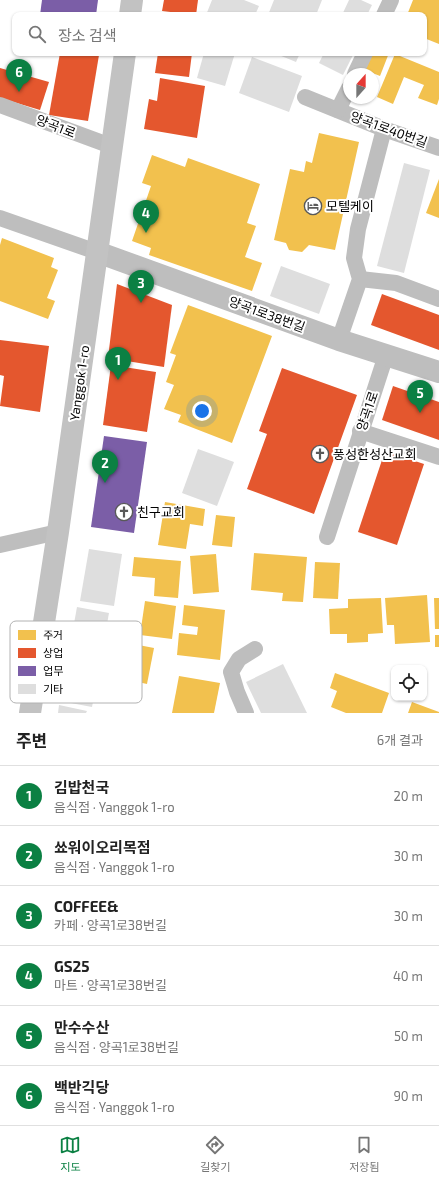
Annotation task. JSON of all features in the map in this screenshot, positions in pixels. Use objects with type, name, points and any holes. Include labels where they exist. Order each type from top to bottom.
[{"type":"street","points":[[130,12],[132,0]]},
{"type":"street","name":"Yanggok 1-ro","points":[[44,621],[125,56]]},
{"type":"street","name":"양곡1로38번길","points":[[97,252],[339,340],[439,372]]},
{"type":"street","name":"Yanggok 1-ro","points":[[30,713],[32,703]]},
{"type":"lane","points":[[385,12],[391,0]]},
{"type":"lane","points":[[359,68],[364,56]]},
{"type":"lane","name":"양곡1로40번길","points":[[305,97],[384,129],[439,148]]},
{"type":"lane","name":"양곡1로40번길","points":[[338,110],[343,100]]},
{"type":"lane","name":"양곡1로","points":[[0,105],[112,146]]},
{"type":"lane","points":[[339,340],[360,279],[354,258],[358,229],[384,129]]},
{"type":"lane","points":[[0,218],[97,252]]},
{"type":"lane","points":[[360,279],[396,283],[439,299]]},
{"type":"lane","name":"양곡1로","points":[[327,537],[360,431],[386,355]]},
{"type":"lane","points":[[360,431],[439,457]]},
{"type":"lane","points":[[0,545],[58,532]]},
{"type":"lane","points":[[246,713],[237,692],[231,672],[238,659],[255,649]]},
{"type":"building: 주거","points":[[413,0],[439,0],[439,44],[427,39],[427,12],[408,12]]},
{"type":"building: 주거","points":[[371,56],[388,56],[380,76],[379,68],[366,68]]},
{"type":"building: 주거","points":[[394,56],[400,56],[439,72],[439,99],[437,105],[418,98],[424,85],[404,77],[393,104],[379,98],[379,92]]},
{"type":"building: 주거","name":"모텔케이","points":[[319,133],[359,142],[335,250],[309,245],[302,252],[289,250],[286,243],[274,240],[290,169],[304,172],[306,161],[312,163]]},
{"type":"building: 주거","points":[[152,155],[185,167],[188,158],[260,184],[247,223],[256,226],[245,257],[262,263],[252,291],[149,255],[151,248],[132,241],[151,186],[142,183]]},
{"type":"building: 주거","points":[[439,179],[439,218],[426,213]]},
{"type":"building: 주거","points":[[2,238],[54,258],[51,267],[58,270],[47,298],[55,301],[48,319],[0,301],[0,245]]},
{"type":"building: 주거","points":[[188,305],[272,336],[232,443],[178,422],[181,415],[164,409],[174,385],[166,382],[176,355],[170,353]]},
{"type":"building: 주거","points":[[165,502],[205,509],[203,526],[190,524],[186,549],[158,545]]},
{"type":"building: 주거","points":[[216,515],[235,517],[232,547],[212,545]]},
{"type":"building: 주거","points":[[254,553],[307,557],[303,602],[282,601],[283,593],[251,590]]},
{"type":"building: 주거","points":[[216,554],[219,592],[193,594],[190,556]]},
{"type":"building: 주거","points":[[134,557],[181,561],[178,598],[154,596],[155,578],[132,576]]},
{"type":"building: 주거","points":[[315,562],[340,563],[338,599],[313,598]]},
{"type":"building: 주거","points":[[427,595],[430,642],[395,644],[394,625],[387,625],[385,598]]},
{"type":"building: 주거","points":[[381,598],[383,633],[368,634],[368,642],[347,643],[347,634],[330,634],[329,609],[348,608],[348,599]]},
{"type":"building: 주거","points":[[434,598],[439,598],[439,629],[435,629]]},
{"type":"building: 주거","points":[[145,601],[176,606],[172,639],[142,635],[142,621]]},
{"type":"building: 주거","points":[[184,605],[225,610],[220,660],[177,655],[179,633],[197,635],[198,627],[182,625]]},
{"type":"building: 주거","points":[[435,635],[439,635],[439,647],[435,647]]},
{"type":"building: 주거","points":[[142,646],[154,648],[147,684],[142,683]]},
{"type":"building: 주거","points":[[335,673],[389,693],[382,713],[346,713],[331,707],[337,691],[330,688]]},
{"type":"building: 주거","points":[[179,676],[220,683],[214,713],[172,713]]},
{"type":"building: 주거","points":[[412,702],[439,712],[439,713],[408,713]]},
{"type":"building: 상업","points":[[164,0],[198,0],[196,12],[162,11]]},
{"type":"building: 상업","points":[[59,56],[99,56],[88,121],[49,115]]},
{"type":"building: 상업","points":[[158,56],[192,56],[189,77],[155,73]]},
{"type":"building: 상업","points":[[0,68],[49,82],[40,110],[0,98]]},
{"type":"building: 상업","points":[[160,78],[205,86],[197,138],[144,129],[149,99],[157,101]]},
{"type":"building: 상업","points":[[117,284],[172,305],[164,367],[108,358]]},
{"type":"building: 상업","points":[[382,294],[439,315],[439,350],[371,325]]},
{"type":"building: 상업","points":[[0,340],[49,346],[40,412],[0,406],[4,376],[0,375]]},
{"type":"building: 상업","points":[[111,365],[156,372],[147,432],[103,425]]},
{"type":"building: 상업","points":[[282,368],[357,395],[314,514],[247,489],[267,434],[259,431]]},
{"type":"building: 상업","points":[[393,386],[439,402],[439,440],[382,420]]},
{"type":"building: 상업","points":[[385,451],[424,464],[397,545],[358,532]]},
{"type":"building: 업무","points":[[42,0],[98,0],[96,12],[40,12]]},
{"type":"building: 업무","points":[[104,436],[147,442],[134,533],[91,527]]},
{"type":"building: 기타","points":[[212,0],[244,0],[259,6],[256,12],[207,12]]},
{"type":"building: 기타","points":[[274,0],[322,0],[317,12],[269,12]]},
{"type":"building: 기타","points":[[349,0],[361,0],[372,5],[368,12],[343,12]]},
{"type":"building: 기타","points":[[203,56],[234,56],[225,86],[197,78]]},
{"type":"building: 기타","points":[[281,56],[299,56],[296,62]]},
{"type":"building: 기타","points":[[322,56],[352,56],[346,68],[343,68],[343,75],[319,63]]},
{"type":"building: 기타","points":[[252,57],[302,76],[289,112],[239,93]]},
{"type":"building: 기타","points":[[404,163],[430,170],[404,273],[377,266]]},
{"type":"building: 기타","points":[[281,266],[330,284],[319,314],[270,296]]},
{"type":"building: 기타","points":[[198,449],[234,462],[217,506],[182,493]]},
{"type":"building: 기타","points":[[89,549],[122,554],[114,606],[80,601]]},
{"type":"building: 기타","points":[[77,607],[109,613],[108,621],[74,621]]},
{"type":"building: 기타","points":[[283,664],[307,713],[261,713],[246,682]]},
{"type":"building: 기타","points":[[71,703],[93,703],[92,707]]},
{"type":"building: 기타","points":[[59,705],[87,711],[86,713],[58,713]]},
{"type":"place","name":"백반긱당","points":[[19,92]]},
{"type":"place","name":"모텔케이","points":[[313,206]]},
{"type":"place","name":"GS25","points":[[146,233]]},
{"type":"place","name":"COFFEE&","points":[[141,303]]},
{"type":"place","name":"김밥천국","points":[[118,380]]},
{"type":"place","name":"만수수산","points":[[420,413]]},
{"type":"place","name":"풍성한성산교회","points":[[320,454]]},
{"type":"place","name":"쑈워이오리목점","points":[[105,483]]},
{"type":"place","name":"친구교회","points":[[124,512]]}]
